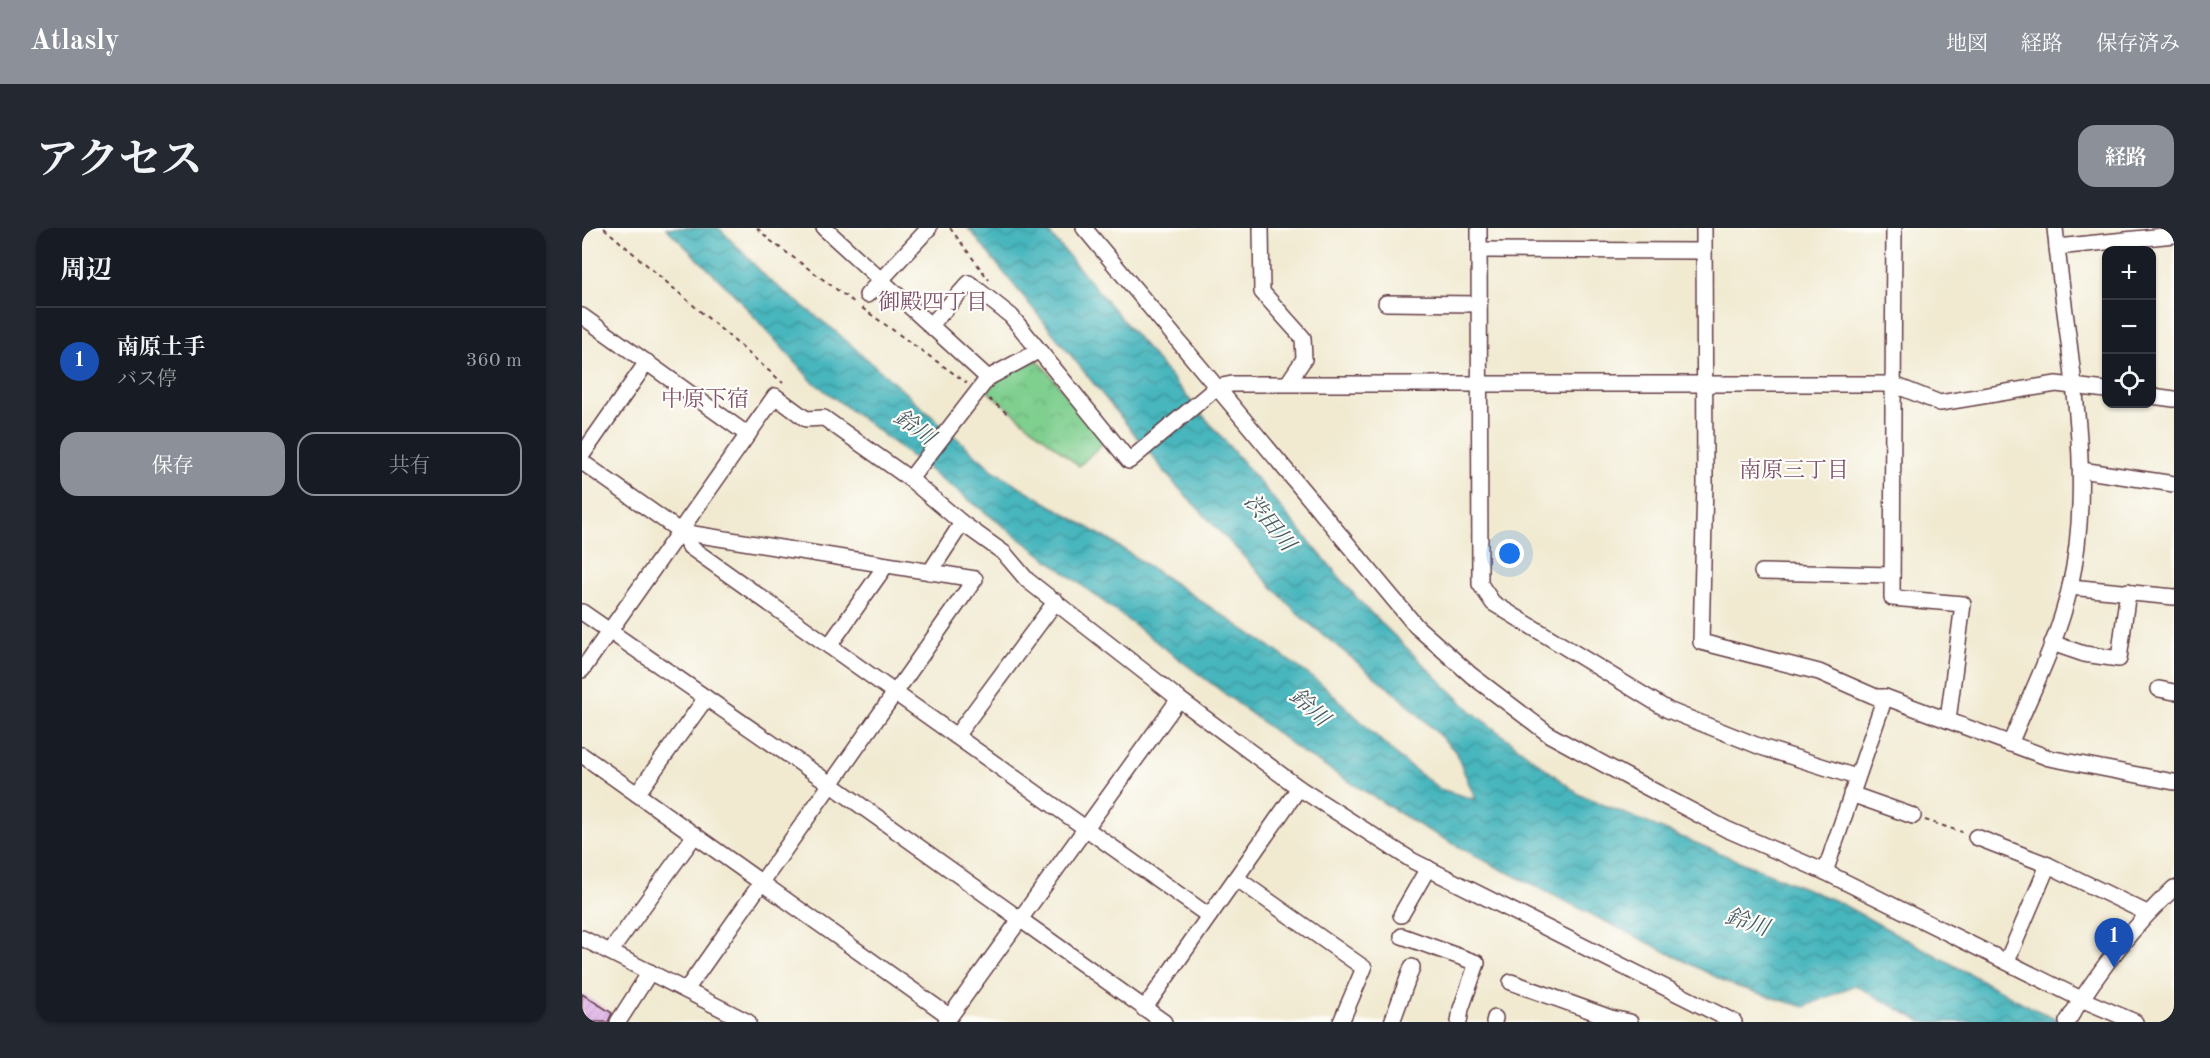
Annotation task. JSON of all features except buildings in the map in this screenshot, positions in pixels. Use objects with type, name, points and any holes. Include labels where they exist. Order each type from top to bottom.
[{"type":"street","points":[[825,228],[880,282],[930,326],[979,389]]},
{"type":"street","points":[[867,295],[929,228]]},
{"type":"street","points":[[1084,228],[1416,626],[1471,675],[1550,735],[1726,829],[1824,872],[2007,961],[2079,1002],[2135,1022]]},
{"type":"street","points":[[1261,228],[1262,292],[1302,338],[1305,359],[1288,383]]},
{"type":"street","points":[[1479,228],[1480,584],[1493,603],[1668,710],[1761,747],[1856,777]]},
{"type":"street","points":[[1704,228],[1705,483],[1701,642],[1819,672],[1876,697],[1886,696],[2010,744],[2068,763],[2174,782]]},
{"type":"street","points":[[1894,228],[1892,598],[1963,604],[1948,720]]},
{"type":"street","points":[[2010,744],[2052,644],[2070,586],[2078,540],[2081,470],[2055,228]]},
{"type":"street","points":[[2056,247],[2174,235]]},
{"type":"street","points":[[1479,250],[1704,251]]},
{"type":"street","points":[[930,326],[969,283],[1011,316],[1129,461],[1217,387],[1288,383],[1892,384],[1940,403],[2056,384],[2102,389]]},
{"type":"street","points":[[1386,303],[1479,304]]},
{"type":"street","points":[[583,319],[748,435]]},
{"type":"street","points":[[910,479],[979,389],[1038,351]]},
{"type":"street","points":[[582,455],[647,362]]},
{"type":"street","points":[[582,670],[775,396],[806,419],[824,418],[910,479],[962,523],[1004,553],[1027,580],[1179,699],[1299,788],[1369,835],[1428,868],[1734,1022]]},
{"type":"street","points":[[2156,397],[2174,399]]},
{"type":"street","points":[[582,462],[681,532],[690,547],[1209,916]]},
{"type":"street","points":[[2081,470],[2174,484]]},
{"type":"street","points":[[930,572],[962,523]]},
{"type":"street","points":[[681,532],[975,579],[686,990]]},
{"type":"street","points":[[829,646],[886,565]]},
{"type":"street","points":[[1762,572],[1892,575]]},
{"type":"street","points":[[2070,586],[2174,597]]},
{"type":"street","points":[[2052,644],[2085,654],[2119,659],[2128,591]]},
{"type":"street","points":[[956,736],[1056,601]]},
{"type":"street","points":[[582,612],[832,785],[1164,1022]]},
{"type":"street","points":[[1824,872],[1886,696]]},
{"type":"street","points":[[637,794],[706,698]]},
{"type":"street","points":[[582,755],[763,882],[948,1019],[1179,699]]},
{"type":"street","points":[[1144,1009],[1299,788]]},
{"type":"street","points":[[1851,794],[1913,816]]},
{"type":"street","points":[[610,952],[695,835]]},
{"type":"street","points":[[1976,837],[2048,865],[2147,913]]},
{"type":"street","points":[[2007,961],[2048,865]]},
{"type":"street","points":[[1401,915],[1428,868]]},
{"type":"street","points":[[1236,878],[1364,968],[1341,1022]]},
{"type":"street","points":[[2067,1022],[2079,1002],[2147,913],[2174,888]]},
{"type":"street","points":[[1402,936],[1477,963],[1461,1008],[1459,1022]]},
{"type":"street","points":[[582,938],[743,1021]]},
{"type":"street","points":[[1392,1022],[1412,967]]},
{"type":"street","points":[[618,1022],[650,972]]},
{"type":"street","points":[[1511,982],[1622,1021]]},
{"type":"path","points":[[604,228],[788,388]]},
{"type":"path","points":[[757,228],[771,241],[903,339],[979,389],[1008,414]]},
{"type":"path","points":[[950,228],[981,266],[993,286]]},
{"type":"path","points":[[1913,816],[1976,837]]},
{"type":"green space","points":[[1038,360],[1105,441],[1079,466],[986,390],[1000,376]]},
{"type":"water","points":[[666,228],[719,228],[769,280],[834,330],[994,471],[1109,540],[1269,646],[1324,686],[1399,758],[1440,789],[1476,800],[1455,751],[1406,702],[1300,616],[1174,483],[968,228],[1045,228],[1363,605],[1471,711],[1580,795],[1838,902],[2032,1008],[2064,1022],[1922,1022],[1855,985],[1804,1007],[1732,985],[1424,828],[1303,753],[812,381],[734,294]]},
{"type":"place","name":"南原土手","points":[[2114,968]]},
{"type":"district","name":"御殿四丁目","points":[[933,303]]},
{"type":"district","name":"中原下宿","points":[[705,400]]},
{"type":"district","name":"南原三丁目","points":[[1794,471]]},
{"type":"water label","name":"鈴川","points":[[914,428]]},
{"type":"water label","name":"渋田川","points":[[1269,523]]},
{"type":"water label","name":"鈴川","points":[[1309,708]]},
{"type":"water label","name":"鈴川","points":[[1747,923]]}]
